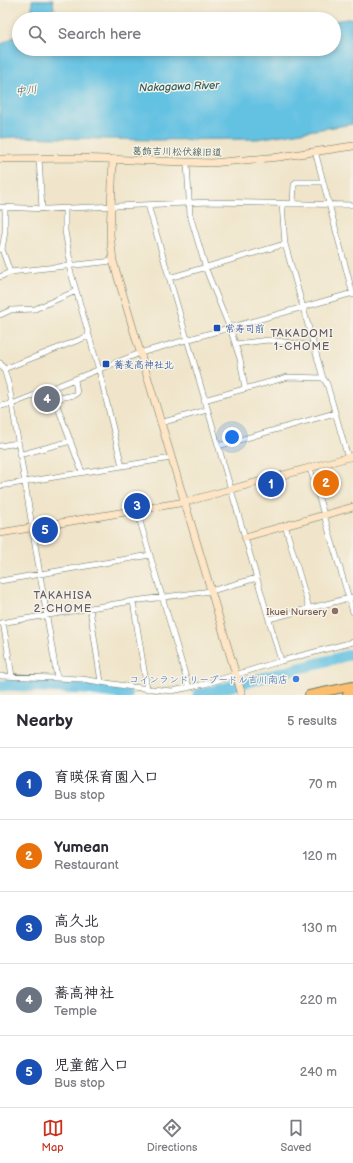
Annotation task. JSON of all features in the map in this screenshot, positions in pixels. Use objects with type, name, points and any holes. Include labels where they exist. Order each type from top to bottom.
[{"type":"main road","points":[[309,695],[353,686]]},
{"type":"main road","points":[[347,695],[353,693]]},
{"type":"street","name":"葛飾吉川松伏線旧道","points":[[0,159],[113,159],[187,163],[232,162],[353,146]]},
{"type":"street","points":[[0,406],[12,404],[52,389],[140,353],[353,294],[315,151]]},
{"type":"street","points":[[39,158],[42,209]]},
{"type":"street","points":[[113,159],[110,234],[113,261],[242,695]]},
{"type":"street","points":[[187,163],[190,214],[206,267],[240,358],[245,388]]},
{"type":"street","points":[[293,204],[294,185],[296,182],[323,182]]},
{"type":"street","points":[[10,272],[1,249],[5,232],[2,207],[65,209],[210,202],[353,205]]},
{"type":"street","points":[[0,534],[185,502],[350,457],[340,434],[327,384],[323,378],[285,244],[282,204]]},
{"type":"street","points":[[148,205],[281,661]]},
{"type":"street","points":[[65,209],[65,231],[70,266],[99,370],[122,466]]},
{"type":"street","points":[[169,278],[285,244]]},
{"type":"street","points":[[0,277],[10,272],[113,261]]},
{"type":"street","points":[[0,315],[11,310],[35,309],[76,291]]},
{"type":"street","points":[[4,369],[90,336]]},
{"type":"street","points":[[235,344],[269,340],[314,346]]},
{"type":"street","points":[[0,363],[4,369],[9,386],[56,678]]},
{"type":"street","points":[[204,400],[288,377],[323,378]]},
{"type":"street","points":[[56,399],[77,393],[74,380]]},
{"type":"street","points":[[52,389],[82,472]]},
{"type":"street","points":[[160,423],[207,410]]},
{"type":"street","points":[[218,446],[335,413]]},
{"type":"street","points":[[19,455],[71,441]]},
{"type":"street","points":[[0,446],[17,443]]},
{"type":"street","points":[[0,486],[171,458]]},
{"type":"street","points":[[310,468],[351,597],[353,612]]},
{"type":"street","points":[[245,537],[353,507]]},
{"type":"street","points":[[137,511],[188,688]]},
{"type":"street","points":[[285,525],[309,608]]},
{"type":"street","points":[[0,581],[150,555]]},
{"type":"street","points":[[12,676],[2,622],[133,601],[211,591],[257,578]]},
{"type":"street","points":[[269,619],[351,597]]},
{"type":"street","points":[[133,601],[147,689]]},
{"type":"street","points":[[90,609],[101,682]]},
{"type":"street","points":[[0,676],[82,679],[147,689],[172,691],[237,677],[281,661],[353,642]]},
{"type":"water","points":[[32,0],[53,0],[54,12],[32,12]]},
{"type":"water","points":[[353,18],[353,124],[257,139],[154,140],[0,138],[0,45],[12,38],[12,56],[341,56],[341,20]]},
{"type":"waterway","points":[[198,695],[353,654]]},
{"type":"waterway","points":[[0,686],[8,685],[88,689],[127,695]]},
{"type":"place","name":"常寿司前","points":[[217,328]]},
{"type":"place","name":"蕎麦高神社北","points":[[106,364]]},
{"type":"place","name":"蕎高神社","points":[[47,399]]},
{"type":"place","name":"Yumean","points":[[326,483]]},
{"type":"place","name":"育暎保育園入口","points":[[271,484]]},
{"type":"place","name":"高久北","points":[[137,506]]},
{"type":"place","name":"児童館入口","points":[[45,530]]},
{"type":"place","name":"Ikuei Nursery","points":[[335,611]]},
{"type":"place","name":"コインランドリープードル吉川南店","points":[[296,679]]},
{"type":"district","name":"TAKADOMI 1-CHOME","points":[[302,339]]},
{"type":"district","name":"TAKAHISA 2-CHOME","points":[[63,601]]},
{"type":"water label","name":"Nakagawa River","points":[[179,86]]},
{"type":"water label","name":"中川","points":[[26,90]]}]
